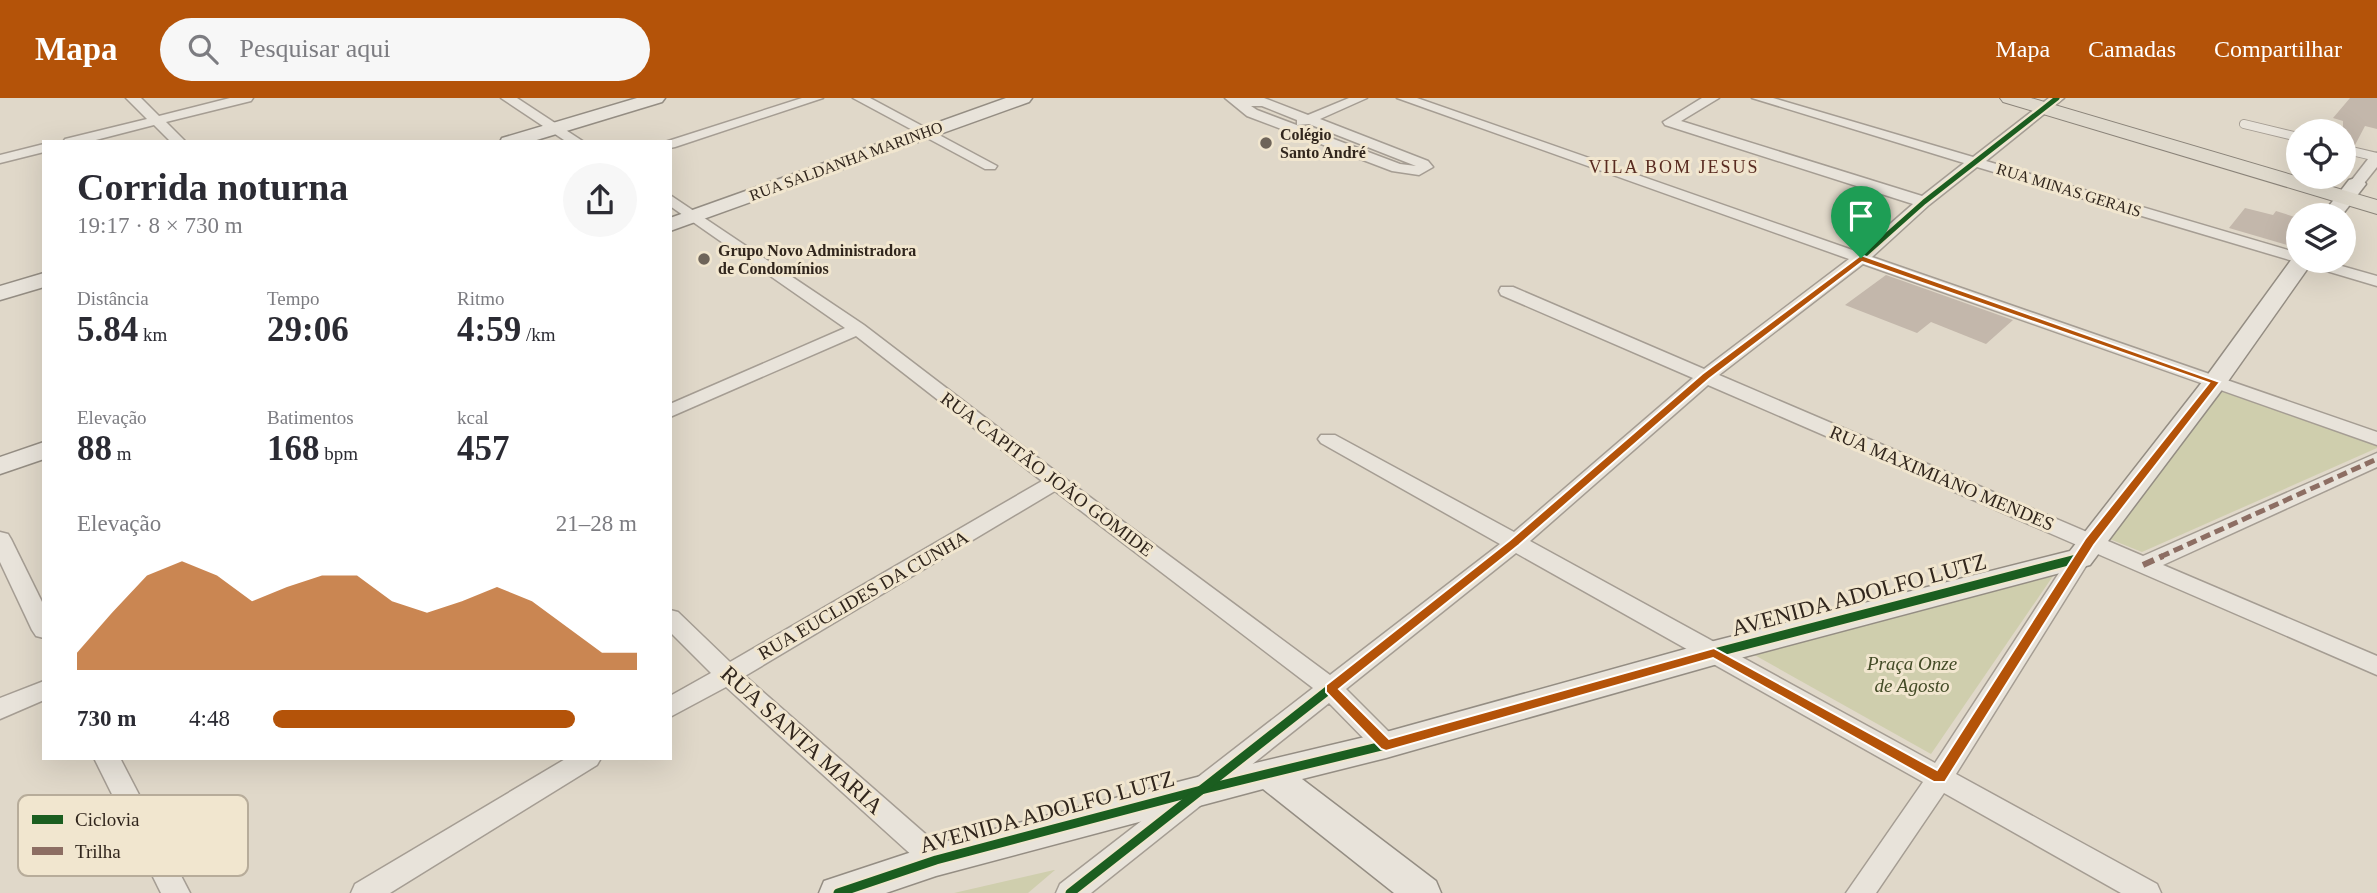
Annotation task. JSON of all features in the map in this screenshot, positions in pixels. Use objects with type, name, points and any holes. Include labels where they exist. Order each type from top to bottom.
[{"type":"main road","points":[[2010,98],[2052,103],[2353,197],[2377,207]]},
{"type":"main road","points":[[2074,98],[2286,162]]},
{"type":"street","points":[[133,98],[177,140]]},
{"type":"street","points":[[78,140],[246,98]]},
{"type":"street","points":[[508,98],[574,140]]},
{"type":"street","points":[[515,140],[656,98]]},
{"type":"street","points":[[672,143],[816,98]]},
{"type":"street","points":[[860,98],[990,166]]},
{"type":"street","name":"RUA SALDANHA MARINHO","points":[[672,224],[1023,98]]},
{"type":"street","points":[[1290,126],[1360,98]]},
{"type":"street","points":[[1404,98],[2377,439]]},
{"type":"street","points":[[1712,98],[1670,122],[1924,202]]},
{"type":"street","name":"RUA MINAS GERAIS","points":[[1759,98],[2286,254]]},
{"type":"street","points":[[1237,101],[1264,102],[1426,167],[1419,171],[1410,171],[1252,113],[1237,101]]},
{"type":"street","points":[[1070,893],[1515,542],[1705,377],[1861,258],[1924,202],[2052,103]]},
{"type":"street","points":[[1317,137],[1333,130]]},
{"type":"street","points":[[1354,151],[1372,144]]},
{"type":"street","points":[[0,159],[42,148]]},
{"type":"street","points":[[2353,197],[2377,157]]},
{"type":"street","name":"RUA CAPITÃO JOÃO GOMIDE","points":[[672,200],[858,329],[1055,482],[1330,688],[1386,745]]},
{"type":"street","points":[[1860,893],[1940,778],[2085,550],[2296,273]]},
{"type":"street","points":[[2348,273],[2377,281]]},
{"type":"street","points":[[0,293],[42,281]]},
{"type":"street","name":"RUA MAXIMIANO MENDES","points":[[1507,291],[1705,377],[2085,550],[2143,565],[2377,666]]},
{"type":"street","points":[[672,410],[858,329]]},
{"type":"street","points":[[1328,439],[2147,893]]},
{"type":"street","points":[[0,466],[42,451]]},
{"type":"street","points":[[2143,565],[2377,459]]},
{"type":"street","name":"RUA EUCLIDES DA CUNHA","points":[[672,707],[1055,482]]},
{"type":"street","points":[[0,539],[42,626]]},
{"type":"street","name":"AVENIDA ADOLFO LUTZ","points":[[838,893],[936,860],[1205,789],[1386,745],[2085,550]]},
{"type":"street","name":"RUA SANTA MARIA","points":[[672,620],[727,674],[936,860]]},
{"type":"street","points":[[0,709],[42,691]]},
{"type":"street","points":[[108,760],[126,795]]},
{"type":"street","points":[[365,893],[585,760]]},
{"type":"street","points":[[1269,774],[1422,893]]},
{"type":"street","points":[[167,876],[176,893]]},
{"type":"lane","points":[[2244,124],[2286,134]]},
{"type":"lane","points":[[2356,152],[2377,157]]},
{"type":"green space","points":[[2224,389],[2377,440],[2377,448],[2142,552],[2107,538]]},
{"type":"green space","name":"Praça Onze de Agosto","points":[[2053,576],[1931,754],[1751,653]]},
{"type":"green space","points":[[1054,870],[1028,893],[954,893]]},
{"type":"building","points":[[2350,98],[2377,98],[2377,129],[2365,126],[2356,143],[2356,119],[2333,118]]},
{"type":"building","points":[[2245,208],[2273,215],[2276,211],[2286,214],[2286,245],[2229,228]]},
{"type":"building","points":[[1886,275],[2013,320],[1986,344],[1931,322],[1917,333],[1845,305]]},
{"type":"marked path","points":[[2143,565],[2377,459]]},
{"type":"cycle path","points":[[1070,893],[1515,543],[1705,377],[1861,258],[1924,202],[2057,98]]},
{"type":"cycle path","points":[[838,893],[936,860],[1205,789],[1386,745],[1714,653],[2080,558]]},
{"type":"place","name":"Colégio Santo André","points":[[1266,143]]},
{"type":"place","name":"Grupo Novo Administradora de Condomínios","points":[[704,259]]},
{"type":"district","name":"VILA BOM JESUS","points":[[1674,167]]},
{"type":"route","points":[[1861,258],[2215,382],[2090,542],[1940,778],[1714,653],[1386,745],[1330,688],[1515,542],[1705,377],[1861,258]]}]
